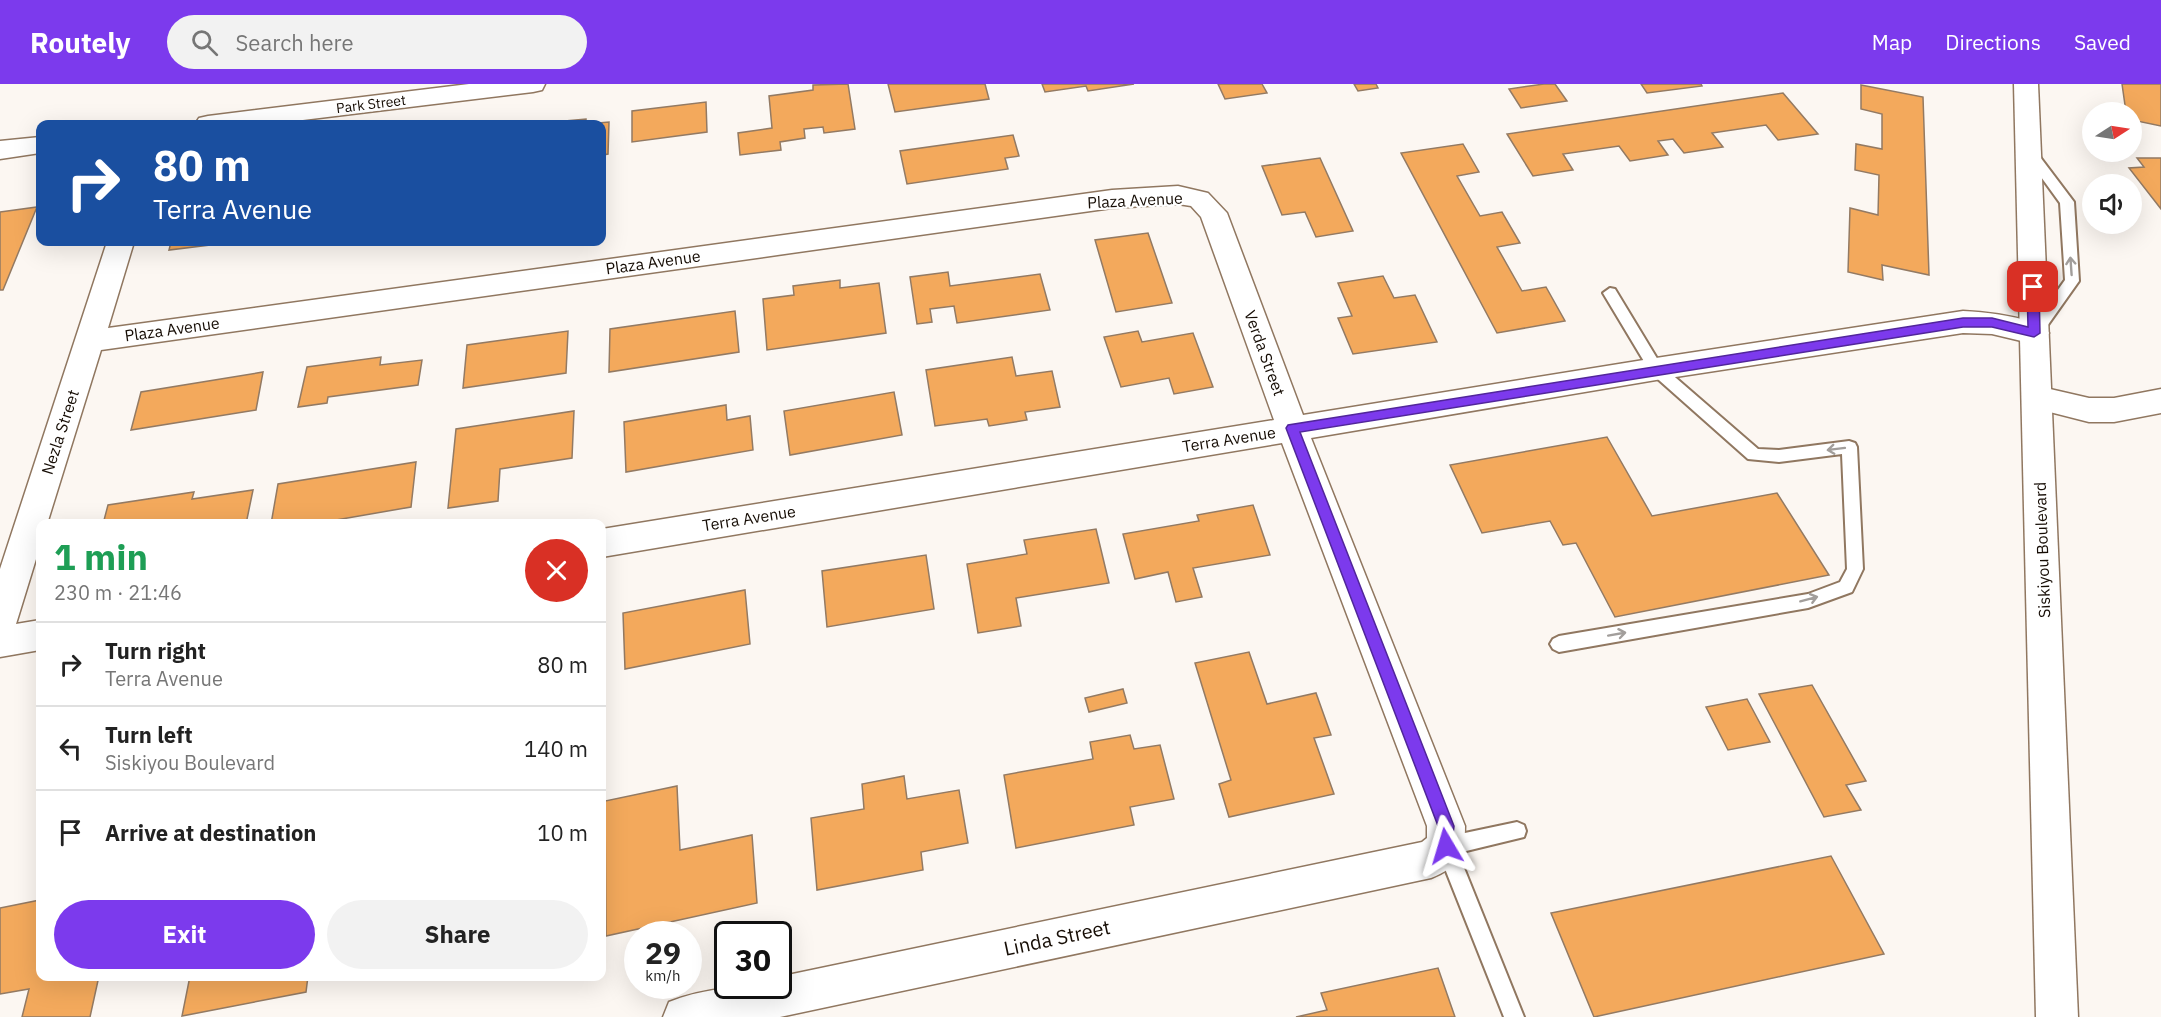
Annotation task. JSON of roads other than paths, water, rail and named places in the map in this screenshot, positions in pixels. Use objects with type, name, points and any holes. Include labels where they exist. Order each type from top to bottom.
[{"type":"street","name":"Park Street","points":[[240,120],[533,84]]},
{"type":"street","name":"Siskiyou Boulevard","points":[[2026,84],[2057,1017]]},
{"type":"street","points":[[0,150],[36,146]]},
{"type":"street","name":"Plaza Avenue","points":[[89,341],[1112,199],[1178,195],[1199,199],[1212,213]]},
{"type":"street","name":"Verda Street","points":[[1212,213],[1292,428],[1446,826],[1438,853]]},
{"type":"street","name":"Nezla Street","points":[[0,622],[119,246]]},
{"type":"street","name":"Terra Avenue","points":[[606,542],[1292,428],[1963,322],[1992,323],[2034,333]]},
{"type":"street","points":[[2037,398],[2089,410],[2114,410],[2161,401]]},
{"type":"street","points":[[0,642],[36,636]]},
{"type":"street","name":"Linda Street","points":[[684,1017],[1438,853]]},
{"type":"lane","points":[[2028,151],[2067,202],[2072,281],[2034,333]]},
{"type":"lane","points":[[1560,645],[1808,601],[1846,587],[1855,569],[1849,447],[1779,456],[1754,455],[1656,369],[1610,293]]},
{"type":"lane","points":[[1514,1017],[1438,853],[1517,831]]}]
